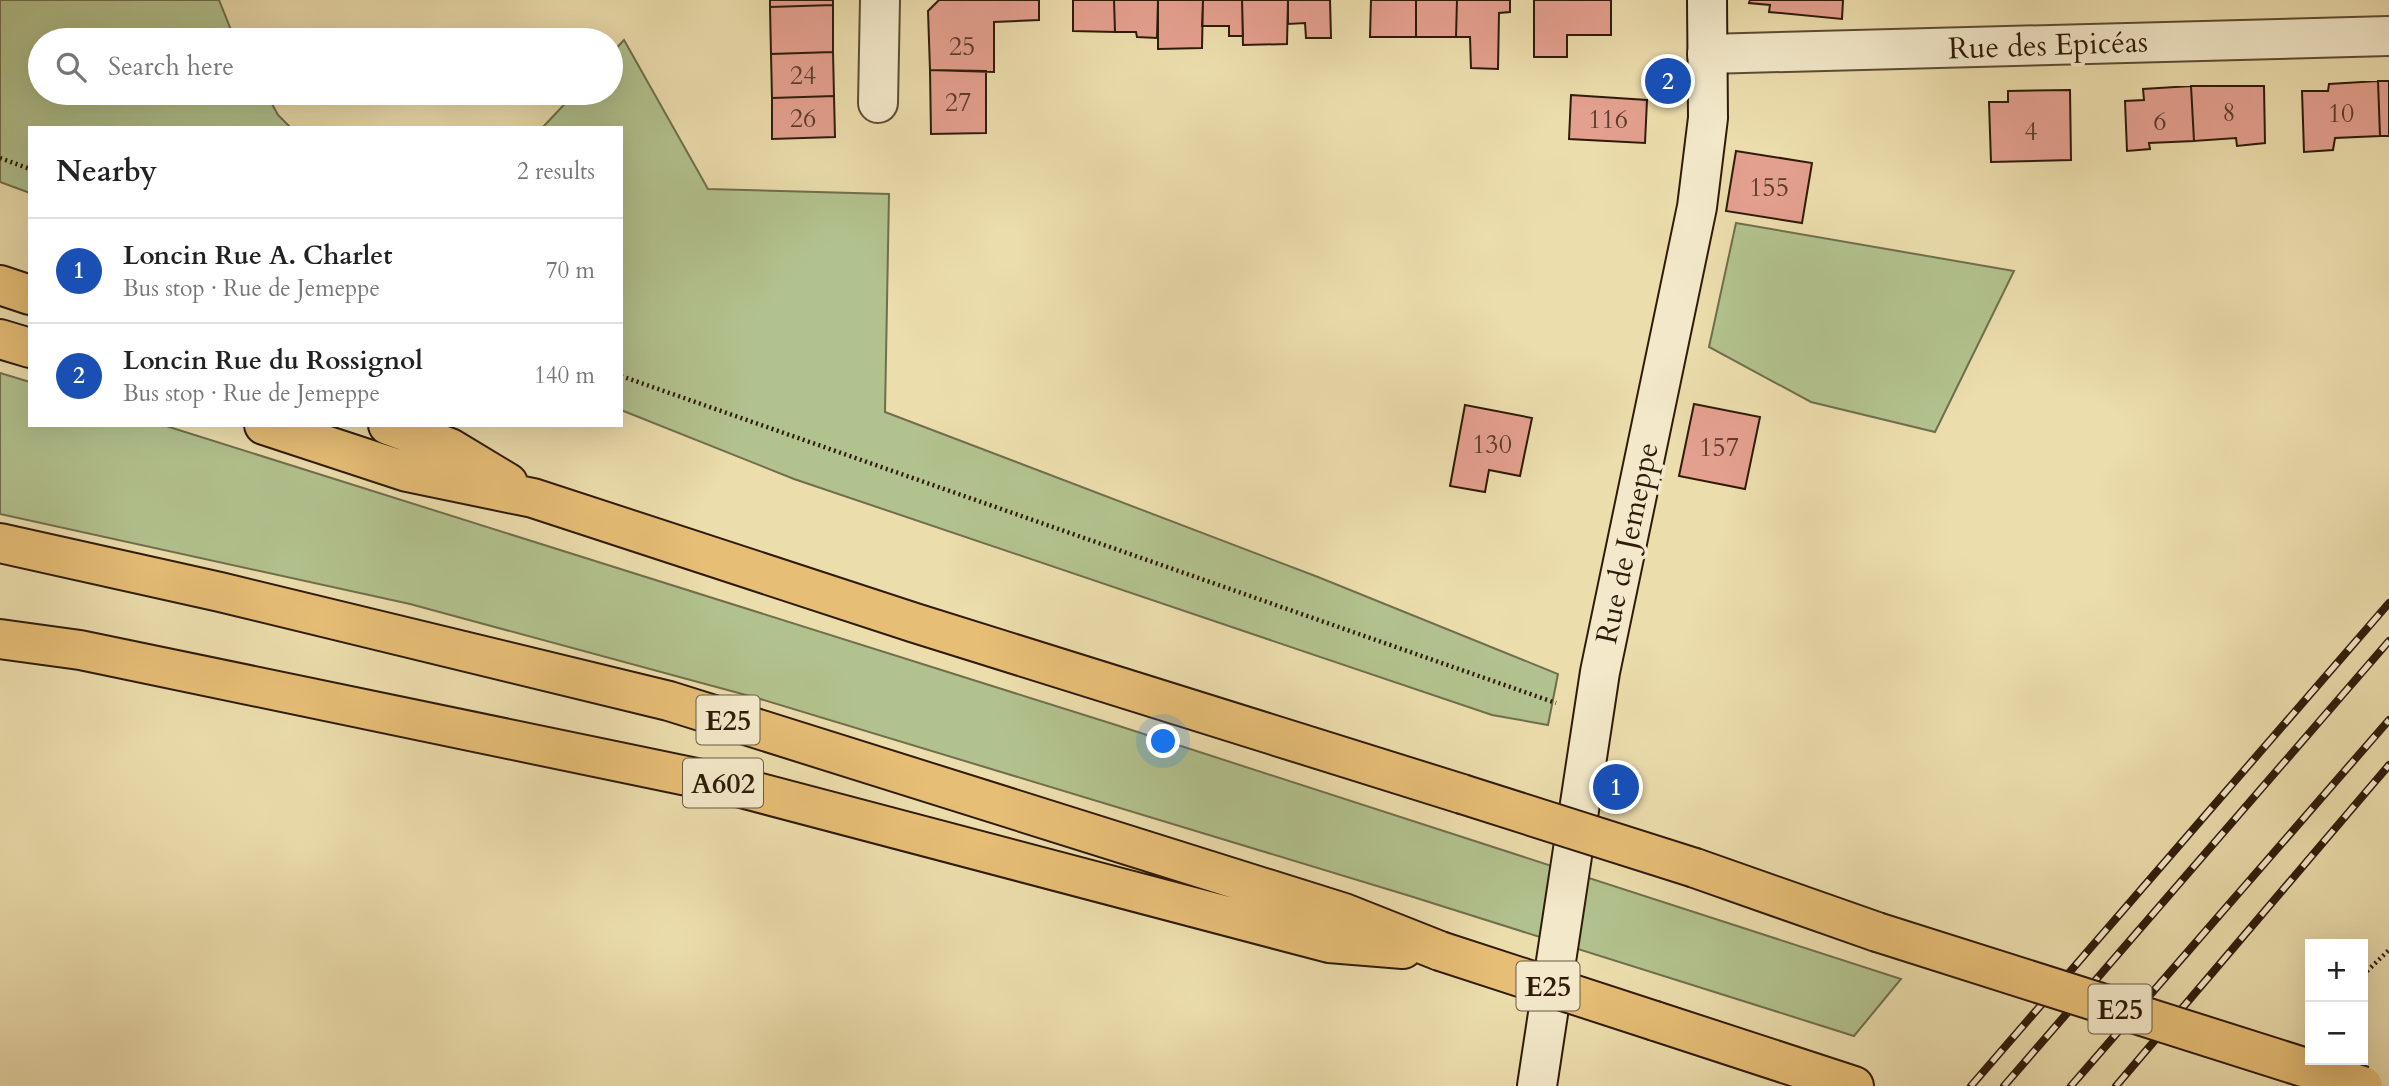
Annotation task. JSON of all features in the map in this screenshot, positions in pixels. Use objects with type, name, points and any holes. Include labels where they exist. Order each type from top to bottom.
[{"type":"highway","points":[[0,285],[28,295]]},
{"type":"highway","points":[[0,339],[28,347]]},
{"type":"highway","points":[[270,427],[407,472],[533,498]]},
{"type":"highway","name":"E25","points":[[393,427],[450,448],[533,498],[915,623],[1695,868],[1877,932],[2363,1086]]},
{"type":"highway","name":"E25","points":[[0,543],[220,592],[669,701],[1344,913],[1440,951],[1854,1086]]},
{"type":"highway","name":"A602","points":[[0,639],[80,650],[730,785],[1329,943],[1440,951]]},
{"type":"street","points":[[878,103],[880,0]]},
{"type":"street","name":"Rue de Jemeppe","points":[[1537,1086],[1600,672],[1697,207],[1708,118],[1707,0]]},
{"type":"street","name":"Rue des Epicéas","points":[[1707,54],[2389,36]]},
{"type":"path","points":[[0,159],[28,168]]},
{"type":"path","points":[[623,377],[1593,716]]},
{"type":"path","points":[[2368,970],[2389,950]]},
{"type":"green space","points":[[0,0],[219,0],[230,28],[28,28],[28,105],[273,105],[289,126],[28,126],[28,192],[0,182]]},
{"type":"green space","points":[[623,41],[708,189],[889,194],[885,412],[1318,577],[1558,674],[1548,725],[1492,715],[794,479],[623,411],[623,126],[544,126],[564,105],[623,105]]},
{"type":"green space","points":[[1736,223],[2014,271],[1935,432],[1811,402],[1709,347]]},
{"type":"green space","points":[[0,373],[28,381],[28,427],[169,427],[1113,724],[1901,979],[1854,1036],[1410,896],[757,698],[410,604],[0,514]]},
{"type":"building","points":[[770,0],[833,0],[833,5],[770,7]]},
{"type":"building","points":[[939,0],[1039,0],[1039,20],[994,22],[994,72],[930,70],[928,11]]},
{"type":"building","points":[[1073,0],[1114,0],[1115,32],[1073,31]]},
{"type":"building","points":[[1114,0],[1158,0],[1157,38],[1137,37],[1136,32],[1115,32]]},
{"type":"building","points":[[1158,0],[1203,0],[1202,48],[1158,49]]},
{"type":"building","points":[[1203,0],[1242,0],[1243,36],[1229,36],[1229,26],[1202,26]]},
{"type":"building","points":[[1242,0],[1288,0],[1287,44],[1243,45]]},
{"type":"building","points":[[1288,0],[1330,0],[1331,38],[1306,38],[1305,23],[1288,24]]},
{"type":"building","points":[[1371,0],[1416,0],[1416,37],[1370,37]]},
{"type":"building","points":[[1416,0],[1457,0],[1456,37],[1416,37]]},
{"type":"building","points":[[1457,0],[1510,0],[1510,12],[1499,13],[1498,69],[1471,68],[1470,37],[1456,37]]},
{"type":"building","points":[[1534,0],[1611,0],[1611,35],[1567,35],[1567,57],[1534,57]]},
{"type":"building","points":[[1750,0],[1843,0],[1842,19],[1769,12],[1770,5],[1749,3]]},
{"type":"building","points":[[833,5],[833,52],[771,54],[770,7]]},
{"type":"building","points":[[833,52],[834,96],[772,98],[771,54]]},
{"type":"building","points":[[930,70],[986,71],[986,133],[931,134]]},
{"type":"building","points":[[2378,81],[2389,81],[2389,136],[2380,136]]},
{"type":"building","points":[[2378,81],[2380,136],[2335,138],[2333,150],[2304,152],[2302,91],[2328,91],[2329,84]]},
{"type":"building","points":[[2191,86],[2194,141],[2149,143],[2150,149],[2127,151],[2125,101],[2144,100],[2143,89]]},
{"type":"building","points":[[2191,86],[2264,86],[2265,143],[2237,146],[2236,138],[2194,141]]},
{"type":"building","points":[[2070,90],[2071,160],[1991,162],[1989,102],[2008,102],[2008,91]]},
{"type":"building","points":[[1571,95],[1647,100],[1645,143],[1569,139]]},
{"type":"building","points":[[834,96],[835,137],[772,139],[772,98]]},
{"type":"building","points":[[1736,151],[1812,163],[1802,223],[1726,211]]},
{"type":"building","points":[[1694,404],[1760,417],[1745,489],[1679,476]]},
{"type":"building","points":[[1465,405],[1532,418],[1520,476],[1489,470],[1485,492],[1450,486]]},
{"type":"railway","points":[[1971,1086],[2389,603]]},
{"type":"railway","points":[[2004,1086],[2389,641]]},
{"type":"railway","points":[[2071,1086],[2389,720]]},
{"type":"railway","points":[[2116,1086],[2389,765]]},
{"type":"place","name":"Loncin Rue du Rossignol","points":[[1668,81]]},
{"type":"place","name":"Loncin Rue A. Charlet","points":[[1616,787]]}]
